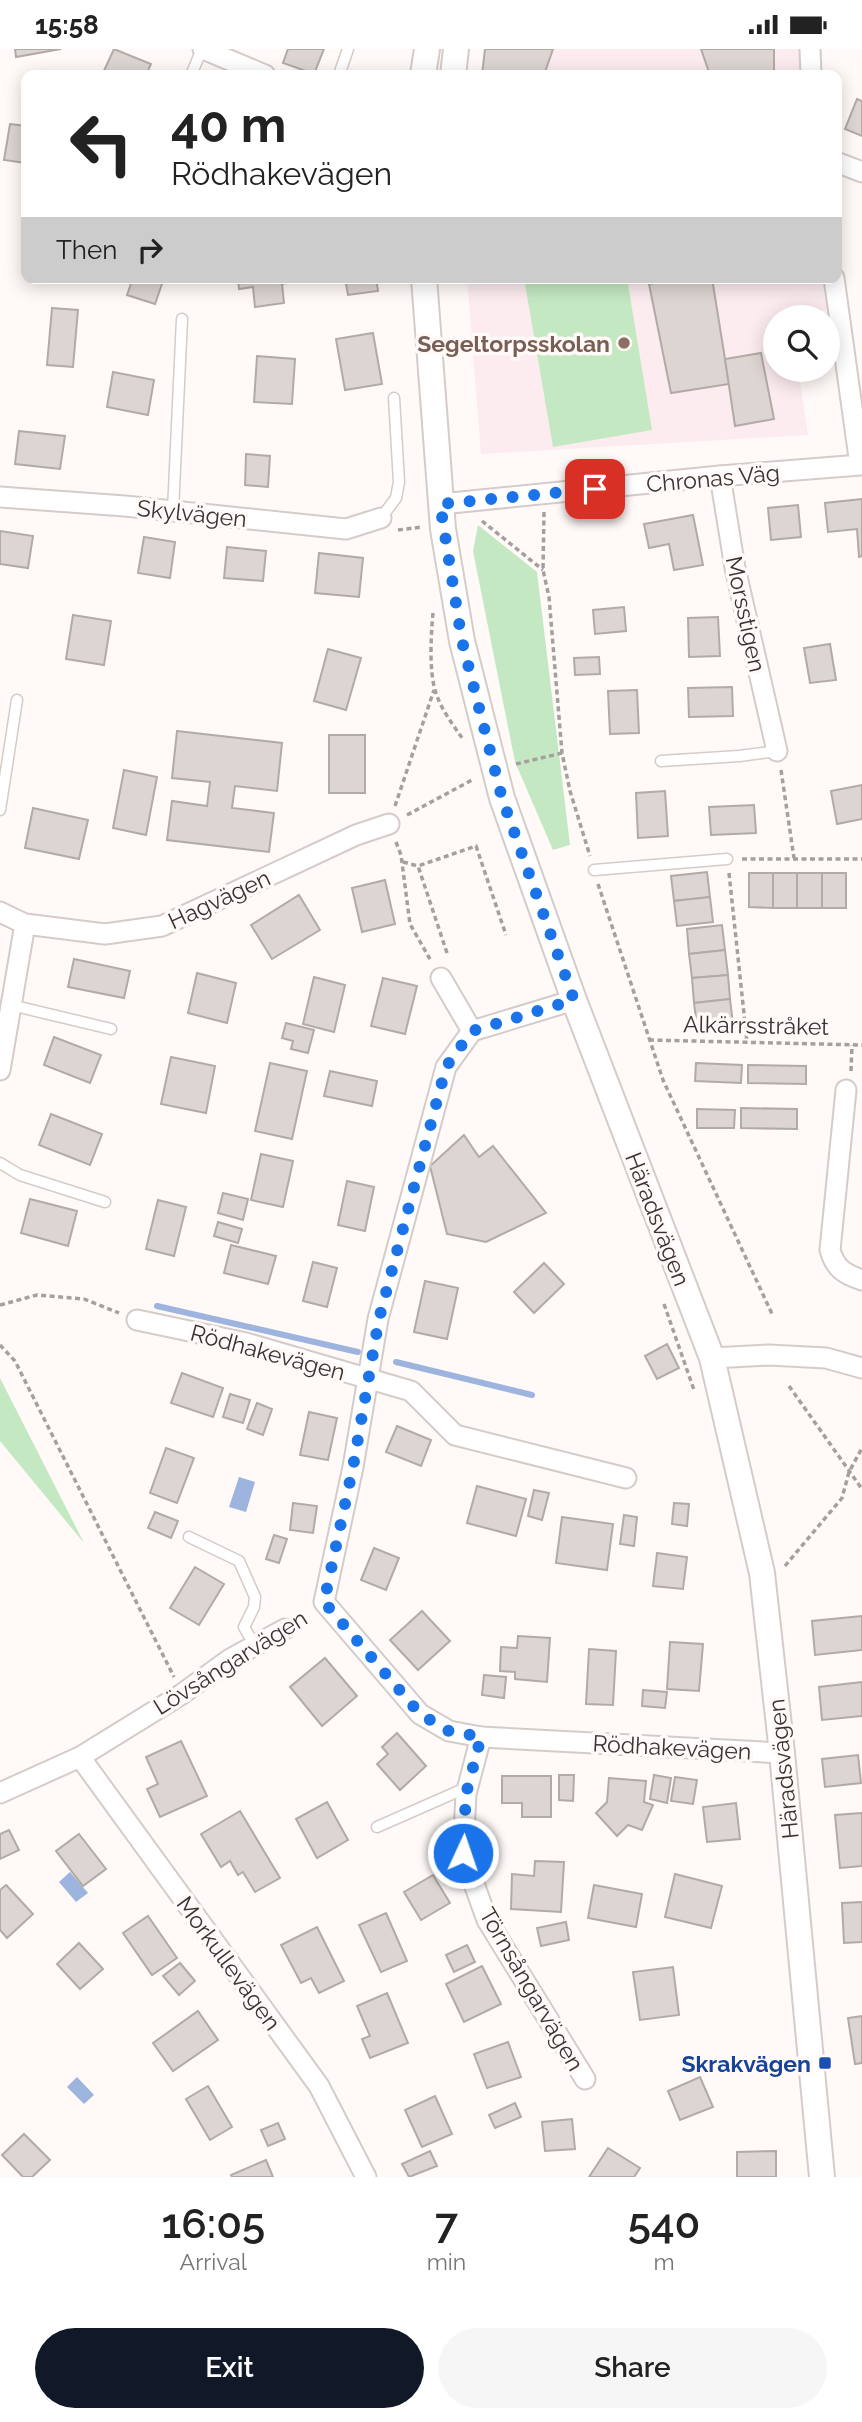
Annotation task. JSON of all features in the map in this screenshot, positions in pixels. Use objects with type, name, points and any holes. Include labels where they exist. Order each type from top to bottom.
[{"type":"street","points":[[203,49],[253,70]]},
{"type":"street","points":[[424,70],[427,49]]},
{"type":"street","points":[[454,70],[456,49]]},
{"type":"street","points":[[810,49],[811,70]]},
{"type":"street","points":[[842,164],[862,172]]},
{"type":"street","name":"Häradsvägen","points":[[425,284],[450,503],[462,641],[502,798],[574,1000],[712,1358],[762,1573],[782,1753],[822,2177]]},
{"type":"street","name":"Chronas Väg","points":[[450,503],[861,465],[835,284]]},
{"type":"street","name":"Morsstigen","points":[[720,476],[735,568],[778,751]]},
{"type":"street","name":"Skylvägen","points":[[0,498],[173,511],[346,529],[381,518]]},
{"type":"street","name":"Hagvägen","points":[[0,912],[25,924],[105,934],[162,926],[356,835],[389,824]]},
{"type":"street","points":[[0,1070],[2,1043],[25,924]]},
{"type":"street","points":[[441,978],[472,1031],[574,1000]]},
{"type":"street","name":"Lövsångarvägen","points":[[324,1602],[353,1467],[379,1319],[446,1067],[472,1031]]},
{"type":"street","points":[[846,1090],[830,1250],[834,1263],[841,1270],[862,1280]]},
{"type":"street","name":"Rödhakevägen","points":[[137,1320],[246,1343],[411,1391],[455,1435],[626,1478]]},
{"type":"street","points":[[712,1358],[769,1355],[826,1358],[862,1368]]},
{"type":"street","name":"Rödhakevägen","points":[[324,1602],[420,1714],[449,1731],[481,1737],[782,1753]]},
{"type":"street","name":"Lövsångarvägen","points":[[0,1793],[80,1757],[182,1694],[230,1659],[285,1629]]},
{"type":"street","name":"Törnsångarvägen","points":[[481,1737],[468,1787],[463,1853],[487,1920],[585,2079]]},
{"type":"street","name":"Morkullevägen","points":[[80,1757],[319,2086],[366,2177]]},
{"type":"lane","points":[[193,70],[203,49]]},
{"type":"lane","points":[[341,70],[348,49]]},
{"type":"lane","points":[[173,511],[182,319]]},
{"type":"lane","points":[[381,518],[396,498],[399,482],[394,398]]},
{"type":"lane","points":[[0,810],[17,700]]},
{"type":"lane","points":[[661,761],[778,751]]},
{"type":"lane","points":[[594,870],[727,859]]},
{"type":"lane","points":[[11,1005],[111,1029]]},
{"type":"lane","points":[[0,1163],[20,1175],[105,1202]]},
{"type":"lane","points":[[189,1537],[239,1561],[255,1597],[254,1607],[244,1627],[255,1646]]},
{"type":"lane","points":[[377,1827],[468,1787]]},
{"type":"path","points":[[544,495],[544,570],[550,597],[562,753],[570,791],[663,1080],[773,1316]]},
{"type":"path","points":[[450,503],[544,570]]},
{"type":"path","points":[[381,518],[393,531],[425,527]]},
{"type":"path","points":[[435,689],[389,824],[402,862],[410,924],[441,978]]},
{"type":"path","points":[[778,751],[787,795],[794,858]]},
{"type":"path","points":[[514,765],[562,753]]},
{"type":"path","points":[[389,824],[472,780]]},
{"type":"path","points":[[402,862],[418,866],[476,846],[506,935]]},
{"type":"path","points":[[747,1042],[727,859],[862,859]]},
{"type":"path","points":[[418,866],[447,953]]},
{"type":"path","name":"Alkärrsstråket","points":[[649,1040],[862,1045]]},
{"type":"path","points":[[846,1090],[850,1077],[852,1045]]},
{"type":"path","points":[[0,1305],[37,1294],[84,1299],[137,1320]]},
{"type":"path","points":[[661,1294],[695,1393]]},
{"type":"path","points":[[0,1345],[15,1361],[182,1694]]},
{"type":"path","points":[[789,1386],[862,1489]]},
{"type":"path","points":[[849,1472],[862,1448]]},
{"type":"shaded area","points":[[485,49],[800,49],[801,70],[483,70]]},
{"type":"shaded area","name":"Segeltorpsskolan","points":[[467,284],[829,284],[832,305],[763,305],[763,382],[800,382],[808,435],[481,454]]},
{"type":"green space","points":[[525,284],[628,284],[652,430],[553,447]]},
{"type":"green space","points":[[478,525],[537,572],[570,845],[553,850],[515,762],[473,551]]},
{"type":"green space","points":[[0,1378],[84,1543],[0,1441]]},
{"type":"water","points":[[239,1477],[255,1482],[246,1512],[229,1507]]},
{"type":"water","points":[[70,1872],[88,1893],[76,1902],[59,1882]]},
{"type":"water","points":[[77,2077],[94,2095],[84,2104],[67,2087]]},
{"type":"building","points":[[15,49],[61,49],[16,57]]},
{"type":"building","points":[[114,49],[151,64],[148,70],[104,70]]},
{"type":"building","points":[[288,49],[324,49],[316,70],[303,70],[283,63]]},
{"type":"building","points":[[485,49],[553,49],[546,70],[483,70]]},
{"type":"building","points":[[701,49],[774,49],[774,70],[708,70]]},
{"type":"building","points":[[857,99],[862,101],[862,136],[845,129]]},
{"type":"building","points":[[10,124],[21,125],[21,162],[4,160]]},
{"type":"building","points":[[131,284],[162,284],[155,304],[127,295]]},
{"type":"building","points":[[239,284],[282,284],[284,303],[255,307],[253,287],[239,289]]},
{"type":"building","points":[[346,284],[377,284],[378,291],[348,295]]},
{"type":"building","points":[[649,284],[713,284],[729,384],[671,393]]},
{"type":"building","points":[[52,308],[78,310],[73,367],[47,365]]},
{"type":"building","points":[[373,333],[382,384],[345,390],[336,339]]},
{"type":"building","points":[[761,353],[763,382],[767,382],[774,419],[735,426],[725,359]]},
{"type":"building","points":[[257,356],[295,359],[292,404],[254,402]]},
{"type":"building","points":[[113,372],[154,380],[148,415],[107,407]]},
{"type":"building","points":[[19,431],[65,436],[60,469],[15,464]]},
{"type":"building","points":[[246,454],[270,456],[268,487],[245,485]]},
{"type":"building","points":[[862,499],[862,556],[859,557],[857,529],[828,532],[825,503]]},
{"type":"building","points":[[798,505],[801,537],[771,540],[768,508]]},
{"type":"building","points":[[693,515],[703,565],[674,570],[669,544],[649,548],[644,524]]},
{"type":"building","points":[[0,531],[33,536],[28,568],[0,564]]},
{"type":"building","points":[[144,537],[175,542],[170,578],[138,573]]},
{"type":"building","points":[[227,547],[266,551],[263,581],[224,578]]},
{"type":"building","points":[[319,553],[363,558],[359,597],[315,593]]},
{"type":"building","points":[[624,607],[626,631],[595,634],[593,610]]},
{"type":"building","points":[[73,615],[111,621],[104,665],[66,659]]},
{"type":"building","points":[[718,617],[720,656],[689,657],[688,618]]},
{"type":"building","points":[[830,644],[836,680],[810,683],[804,648]]},
{"type":"building","points":[[328,649],[361,658],[346,710],[314,701]]},
{"type":"building","points":[[599,657],[600,674],[575,675],[574,658]]},
{"type":"building","points":[[732,687],[733,716],[689,717],[688,688]]},
{"type":"building","points":[[637,690],[639,733],[610,734],[608,691]]},
{"type":"building","points":[[177,731],[282,743],[277,791],[235,786],[232,808],[274,813],[269,852],[167,840],[172,801],[207,806],[210,782],[172,778]]},
{"type":"building","points":[[329,735],[365,735],[365,793],[329,793]]},
{"type":"building","points":[[124,770],[157,777],[146,835],[113,828]]},
{"type":"building","points":[[862,785],[862,819],[837,824],[831,791]]},
{"type":"building","points":[[665,791],[668,836],[638,838],[636,793]]},
{"type":"building","points":[[754,805],[756,833],[711,835],[709,807]]},
{"type":"building","points":[[33,808],[88,820],[79,859],[25,848]]},
{"type":"building","points":[[707,872],[710,897],[674,901],[671,876]]},
{"type":"building","points":[[749,873],[773,873],[773,908],[749,907]]},
{"type":"building","points":[[773,873],[797,873],[797,908],[773,908]]},
{"type":"building","points":[[797,873],[822,873],[822,908],[797,908]]},
{"type":"building","points":[[822,873],[846,873],[846,908],[822,908]]},
{"type":"building","points":[[385,880],[395,924],[362,932],[352,888]]},
{"type":"building","points":[[299,895],[320,930],[272,959],[251,925]]},
{"type":"building","points":[[710,897],[713,922],[677,926],[674,901]]},
{"type":"building","points":[[722,925],[725,950],[689,954],[687,929]]},
{"type":"building","points":[[725,950],[728,975],[692,978],[689,954]]},
{"type":"building","points":[[74,959],[130,971],[124,998],[68,987]]},
{"type":"building","points":[[197,973],[236,983],[227,1023],[188,1013]]},
{"type":"building","points":[[728,975],[730,999],[694,1003],[692,978]]},
{"type":"building","points":[[314,977],[345,985],[334,1032],[303,1024]]},
{"type":"building","points":[[383,978],[417,986],[405,1034],[371,1026]]},
{"type":"building","points":[[730,999],[733,1024],[697,1028],[694,1003]]},
{"type":"building","points":[[286,1023],[314,1030],[308,1053],[291,1049],[293,1041],[282,1038]]},
{"type":"building","points":[[54,1037],[101,1055],[90,1083],[44,1065]]},
{"type":"building","points":[[171,1057],[215,1066],[206,1113],[161,1104]]},
{"type":"building","points":[[270,1063],[307,1071],[292,1139],[255,1131]]},
{"type":"building","points":[[696,1063],[742,1065],[741,1083],[695,1081]]},
{"type":"building","points":[[748,1065],[806,1066],[806,1084],[748,1083]]},
{"type":"building","points":[[330,1071],[377,1081],[372,1106],[324,1096]]},
{"type":"building","points":[[741,1108],[797,1109],[797,1129],[741,1128]]},
{"type":"building","points":[[697,1109],[735,1110],[734,1128],[697,1128]]},
{"type":"building","points":[[51,1114],[102,1134],[90,1165],[39,1145]]},
{"type":"building","points":[[464,1135],[479,1157],[493,1146],[546,1213],[486,1242],[447,1234],[430,1166]]},
{"type":"building","points":[[261,1154],[293,1161],[283,1207],[251,1200]]},
{"type":"building","points":[[347,1181],[374,1187],[365,1231],[338,1225]]},
{"type":"building","points":[[223,1193],[248,1199],[243,1220],[218,1213]]},
{"type":"building","points":[[30,1199],[77,1211],[68,1246],[21,1233]]},
{"type":"building","points":[[158,1200],[186,1207],[174,1256],[146,1249]]},
{"type":"building","points":[[218,1222],[242,1229],[238,1243],[214,1236]]},
{"type":"building","points":[[231,1245],[276,1256],[268,1284],[224,1273]]},
{"type":"building","points":[[313,1262],[337,1268],[327,1307],[303,1301]]},
{"type":"building","points":[[544,1263],[564,1284],[534,1313],[514,1292]]},
{"type":"building","points":[[425,1281],[458,1288],[447,1339],[414,1332]]},
{"type":"building","points":[[667,1344],[679,1368],[657,1379],[645,1356]]},
{"type":"building","points":[[182,1373],[223,1388],[213,1417],[171,1403]]},
{"type":"building","points":[[230,1394],[250,1400],[243,1423],[223,1417]]},
{"type":"building","points":[[257,1403],[272,1409],[263,1435],[247,1429]]},
{"type":"building","points":[[309,1412],[337,1418],[328,1460],[300,1455]]},
{"type":"building","points":[[397,1426],[431,1440],[421,1466],[386,1452]]},
{"type":"building","points":[[166,1448],[194,1458],[177,1503],[150,1493]]},
{"type":"building","points":[[477,1486],[526,1499],[516,1536],[467,1523]]},
{"type":"building","points":[[534,1490],[549,1493],[542,1520],[528,1516]]},
{"type":"building","points":[[293,1503],[317,1506],[313,1533],[290,1530]]},
{"type":"building","points":[[674,1503],[689,1504],[687,1526],[672,1524]]},
{"type":"building","points":[[155,1512],[178,1521],[171,1538],[148,1528]]},
{"type":"building","points":[[624,1515],[637,1517],[634,1546],[620,1544]]},
{"type":"building","points":[[562,1517],[613,1524],[607,1570],[556,1563]]},
{"type":"building","points":[[274,1535],[287,1539],[279,1563],[266,1559]]},
{"type":"building","points":[[374,1548],[399,1558],[386,1590],[361,1580]]},
{"type":"building","points":[[657,1553],[687,1557],[683,1589],[653,1586]]},
{"type":"building","points":[[195,1567],[224,1584],[199,1625],[170,1608]]},
{"type":"building","points":[[422,1611],[450,1641],[418,1670],[390,1640]]},
{"type":"building","points":[[862,1616],[862,1650],[815,1655],[812,1621]]},
{"type":"building","points":[[518,1636],[550,1638],[547,1682],[515,1679],[515,1672],[500,1671],[501,1647],[517,1648]]},
{"type":"building","points":[[670,1642],[703,1644],[699,1691],[667,1689]]},
{"type":"building","points":[[589,1649],[616,1651],[613,1705],[586,1704]]},
{"type":"building","points":[[325,1658],[357,1696],[322,1726],[290,1687]]},
{"type":"building","points":[[484,1675],[506,1677],[504,1698],[482,1695]]},
{"type":"building","points":[[862,1682],[862,1716],[822,1720],[819,1687]]},
{"type":"building","points":[[643,1690],[667,1692],[665,1708],[642,1706]]},
{"type":"building","points":[[397,1733],[426,1766],[400,1790],[377,1764],[388,1754],[382,1747]]},
{"type":"building","points":[[181,1741],[207,1796],[160,1817],[147,1789],[158,1784],[146,1757]]},
{"type":"building","points":[[858,1755],[861,1783],[825,1787],[822,1759]]},
{"type":"building","points":[[559,1775],[574,1775],[573,1801],[559,1800]]},
{"type":"building","points":[[654,1775],[671,1778],[667,1803],[650,1799]]},
{"type":"building","points":[[502,1776],[551,1776],[551,1817],[522,1817],[522,1803],[502,1803]]},
{"type":"building","points":[[675,1777],[697,1780],[693,1804],[671,1801]]},
{"type":"building","points":[[609,1778],[646,1781],[644,1802],[653,1805],[642,1830],[628,1825],[617,1836],[596,1813],[607,1802]]},
{"type":"building","points":[[327,1802],[348,1840],[317,1858],[296,1819]]},
{"type":"building","points":[[736,1803],[740,1839],[707,1842],[703,1807]]},
{"type":"building","points":[[240,1811],[280,1878],[255,1892],[243,1872],[238,1875],[230,1861],[221,1867],[201,1834]]},
{"type":"building","points":[[862,1813],[862,1866],[840,1868],[835,1815]]},
{"type":"building","points":[[9,1830],[19,1850],[0,1859],[0,1834]]},
{"type":"building","points":[[79,1834],[106,1869],[83,1886],[56,1851]]},
{"type":"building","points":[[535,1861],[564,1862],[561,1912],[511,1909],[512,1874],[534,1876]]},
{"type":"building","points":[[675,1874],[722,1886],[711,1928],[665,1917]]},
{"type":"building","points":[[433,1875],[450,1903],[421,1920],[404,1892]]},
{"type":"building","points":[[6,1885],[33,1914],[7,1938],[0,1930],[0,1890]]},
{"type":"building","points":[[594,1885],[642,1894],[636,1927],[588,1918]]},
{"type":"building","points":[[862,1902],[862,1942],[844,1943],[842,1903]]},
{"type":"building","points":[[386,1913],[407,1961],[381,1972],[359,1925]]},
{"type":"building","points":[[148,1916],[177,1958],[152,1975],[123,1933]]},
{"type":"building","points":[[566,1922],[569,1940],[541,1946],[537,1928]]},
{"type":"building","points":[[317,1927],[344,1981],[319,1993],[311,1978],[301,1983],[281,1945]]},
{"type":"building","points":[[79,1943],[103,1969],[80,1989],[57,1964]]},
{"type":"building","points":[[467,1945],[475,1962],[454,1972],[446,1955]]},
{"type":"building","points":[[180,1963],[195,1981],[179,1995],[163,1976]]},
{"type":"building","points":[[482,1966],[501,2004],[464,2022],[446,1984]]},
{"type":"building","points":[[673,1967],[679,2015],[640,2020],[633,1972]]},
{"type":"building","points":[[387,1993],[408,2043],[370,2058],[362,2039],[370,2036],[357,2006]]},
{"type":"building","points":[[198,2011],[218,2040],[173,2071],[153,2043]]},
{"type":"building","points":[[862,2016],[862,2063],[855,2064],[848,2018]]},
{"type":"building","points":[[508,2042],[521,2077],[487,2088],[474,2054]]},
{"type":"building","points":[[700,2077],[713,2107],[680,2120],[668,2091]]},
{"type":"building","points":[[208,2086],[232,2127],[210,2140],[186,2099]]},
{"type":"building","points":[[435,2096],[452,2134],[422,2147],[405,2110]]},
{"type":"building","points":[[515,2103],[521,2117],[495,2128],[489,2115]]},
{"type":"building","points":[[572,2119],[575,2149],[545,2151],[542,2122]]},
{"type":"building","points":[[278,2123],[285,2139],[268,2146],[261,2130]]},
{"type":"building","points":[[24,2134],[50,2160],[32,2177],[23,2177],[2,2155]]},
{"type":"building","points":[[608,2148],[640,2168],[634,2177],[589,2177]]},
{"type":"building","points":[[430,2151],[437,2166],[409,2177],[402,2164]]},
{"type":"building","points":[[776,2151],[776,2177],[737,2177],[737,2152]]},
{"type":"building","points":[[266,2160],[273,2177],[231,2175]]},
{"type":"waterway","points":[[157,1306],[358,1352]]},
{"type":"waterway","points":[[396,1362],[532,1395]]},
{"type":"place","name":"Segeltorpsskolan","points":[[624,343]]},
{"type":"place","name":"Skrakvägen","points":[[825,2063]]},
{"type":"route","points":[[463,1853],[466,1794],[481,1737],[449,1731],[420,1714],[324,1602],[353,1467],[379,1319],[446,1067],[472,1031],[574,1000],[502,798],[462,641],[440,504],[595,489]]}]
